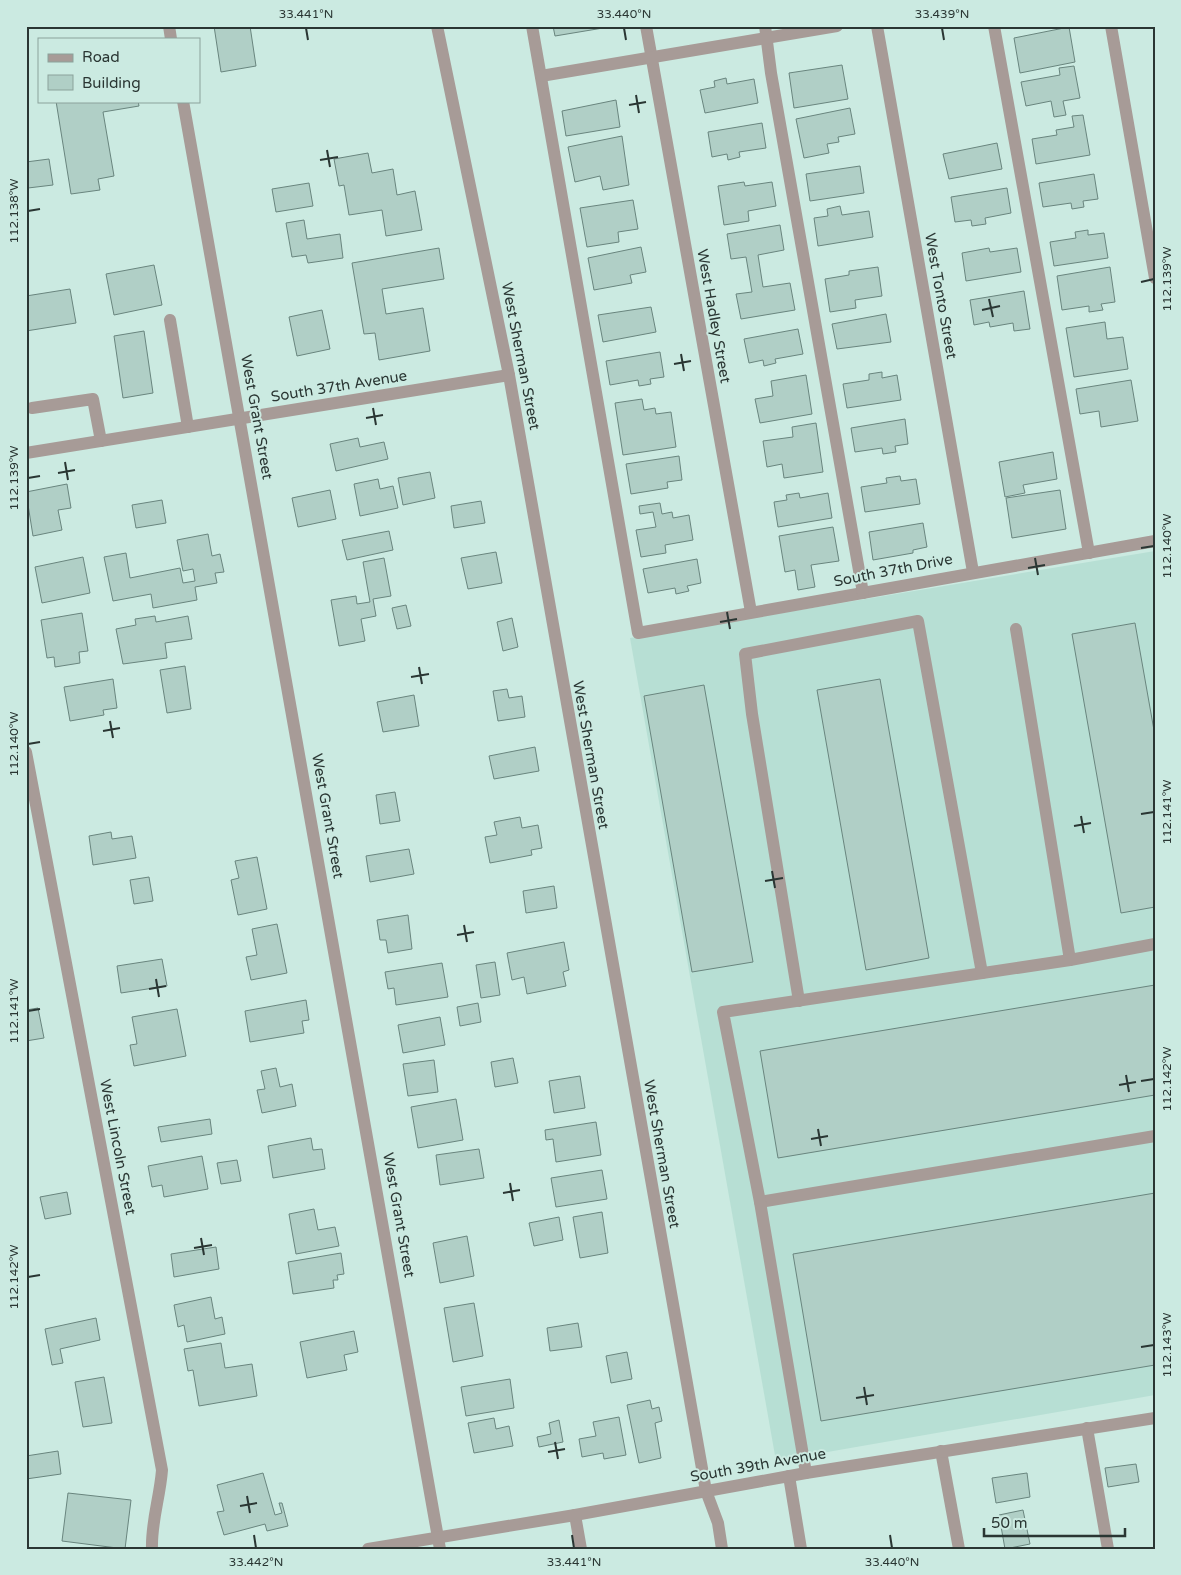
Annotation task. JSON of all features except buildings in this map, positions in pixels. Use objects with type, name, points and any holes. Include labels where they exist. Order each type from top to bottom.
[{"type":"street","name":"West Sherman Street","points":[[437,26],[509,375],[706,1491],[718,1523],[722,1549]]},
{"type":"street","points":[[532,26],[541,76],[651,58],[766,32],[836,26]]},
{"type":"street","name":"West Hadley Street","points":[[646,26],[751,612]]},
{"type":"street","name":"West Tonto Street","points":[[877,26],[973,572]]},
{"type":"street","points":[[994,26],[1089,553]]},
{"type":"street","points":[[1111,26],[1155,278]]},
{"type":"street","points":[[766,32],[771,73],[863,593]]},
{"type":"street","name":"South 37th Drive","points":[[541,76],[638,633],[1155,541]]},
{"type":"street","name":"West Grant Street","points":[[182,102],[241,418],[439,1543]]},
{"type":"street","points":[[170,320],[188,427]]},
{"type":"street","name":"South 37th Avenue","points":[[26,453],[509,375]]},
{"type":"street","points":[[32,408],[93,399],[101,441]]},
{"type":"street","points":[[799,1001],[752,714],[745,654],[918,621],[982,973]]},
{"type":"street","points":[[1016,629],[1070,960]]},
{"type":"street","name":"West Lincoln Street","points":[[26,752],[162,1470],[159,1499],[152,1529],[152,1549]]},
{"type":"street","points":[[806,1472],[760,1202],[723,1012],[1070,960],[1155,944]]},
{"type":"street","points":[[760,1202],[1155,1136]]},
{"type":"street","name":"South 39th Avenue","points":[[368,1549],[439,1543],[575,1515],[806,1472],[1155,1418]]},
{"type":"street","points":[[1086,1428],[1108,1549]]},
{"type":"street","points":[[941,1451],[959,1549]]},
{"type":"street","points":[[789,1476],[801,1549]]},
{"type":"street","points":[[575,1515],[581,1549]]},
{"type":"shaded area","points":[[1155,551],[1155,1395],[776,1461],[630,638]]}]
